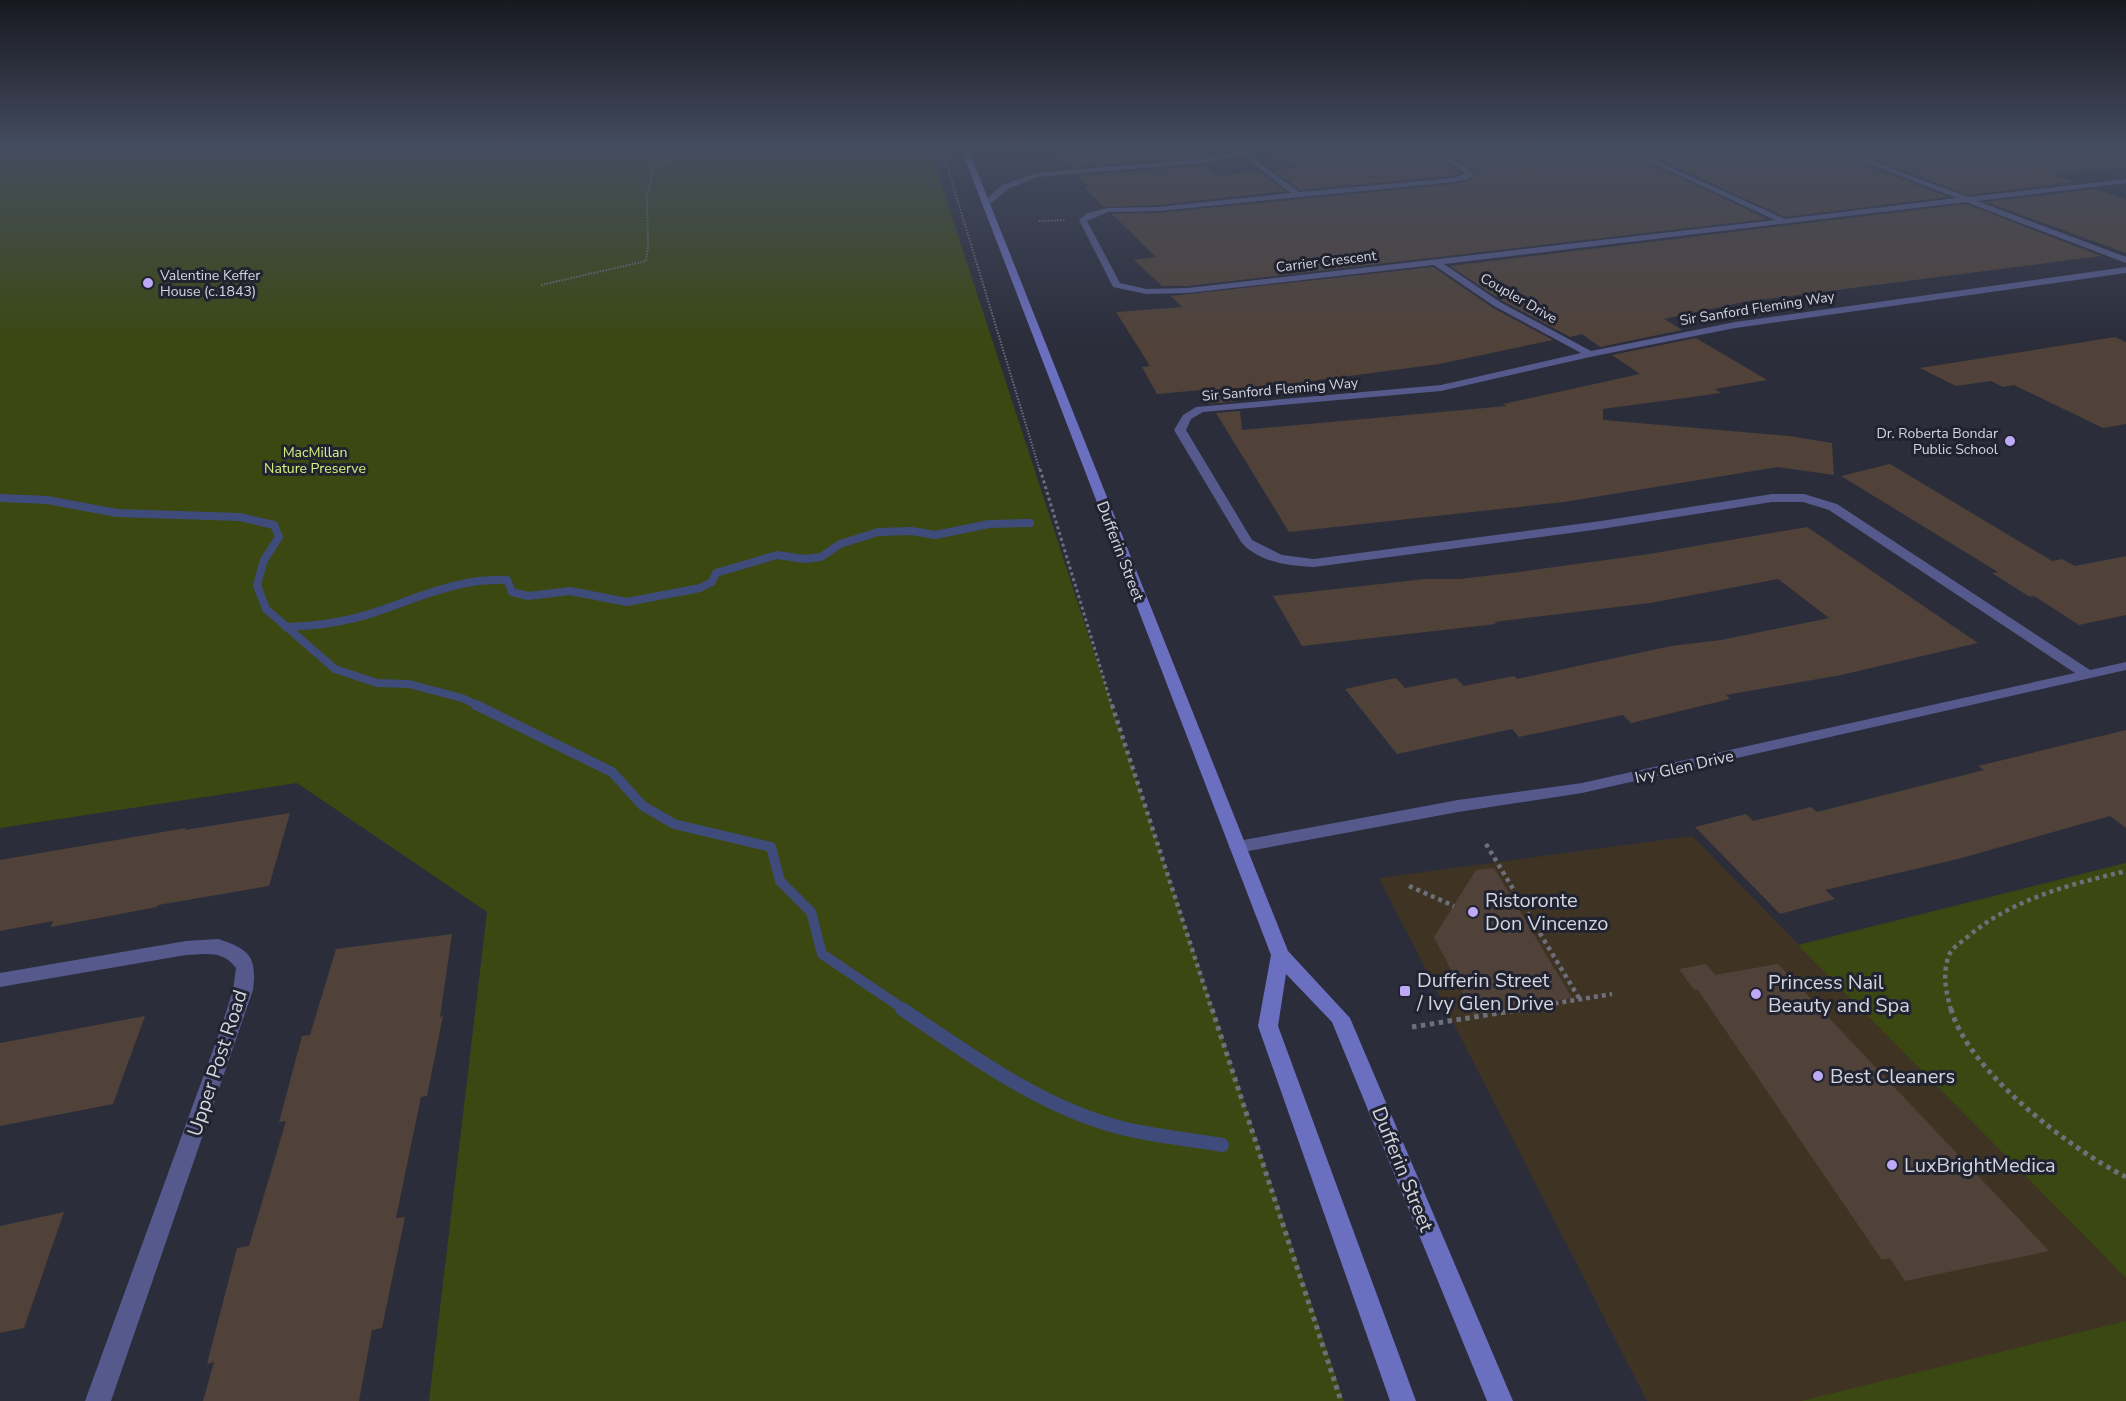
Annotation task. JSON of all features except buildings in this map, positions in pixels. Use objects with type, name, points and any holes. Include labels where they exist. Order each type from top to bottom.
[{"type":"main road","name":"Dufferin Street","points":[[988,211],[1280,956],[1340,1018],[1500,1401]]},
{"type":"main road","points":[[1280,956],[1268,1026],[1403,1401]]},
{"type":"street","name":"Carrier Crescent","points":[[1117,211],[1089,213],[1083,220],[1116,285],[1126,291],[1147,292],[1195,289],[1436,262],[1857,211]]},
{"type":"street","points":[[1763,211],[1782,220]]},
{"type":"street","points":[[1998,211],[2126,260]]},
{"type":"street","name":"Coupler Drive","points":[[1436,262],[1497,304],[1590,354]]},
{"type":"street","name":"Sir Sanford Fleming Way","points":[[2088,675],[1833,507],[1804,498],[1772,498],[1589,527],[1314,562],[1290,562],[1262,554],[1247,542],[1180,430],[1187,417],[1200,410],[1441,388],[1590,354],[1735,325],[2126,270]]},
{"type":"street","name":"Ivy Glen Drive","points":[[1238,847],[1458,806],[1582,788],[2126,666]]},
{"type":"street","name":"Upper Post Road","points":[[0,980],[186,948],[218,946],[236,954],[246,967],[231,1028],[98,1401]]},
{"type":"path","points":[[540,285],[646,261],[650,249],[646,211]]},
{"type":"path","points":[[961,211],[1108,697],[1341,1401]]},
{"type":"path","points":[[1039,221],[1072,220]]},
{"type":"path","points":[[1486,844],[1579,998]]},
{"type":"path","points":[[2126,871],[2038,893],[1978,927],[1950,953],[1944,987],[1952,1013],[1964,1034],[2013,1097],[2052,1130],[2126,1177]]},
{"type":"path","points":[[1409,886],[1454,906]]},
{"type":"path","points":[[1412,1027],[1612,994]]},
{"type":"shaded area","points":[[1692,836],[2126,1278],[2126,1321],[1813,1401],[1647,1401],[1379,878]]},
{"type":"green space","name":"MacMillan Nature Preserve","points":[[0,211],[950,211],[1087,631],[1344,1401],[429,1401],[487,912],[297,783],[0,828]]},
{"type":"green space","points":[[2126,863],[2126,1278],[1798,945]]},
{"type":"green space","points":[[2126,1321],[2126,1401],[1801,1401]]},
{"type":"waterway","points":[[0,498],[47,500],[117,513],[240,517],[274,525],[279,537],[264,560],[257,585],[266,609],[287,627]]},
{"type":"waterway","points":[[287,627],[319,625],[352,619],[439,590],[489,580],[507,580],[512,592],[528,596],[570,591],[627,602],[700,588],[712,582],[716,573],[777,555],[805,559],[821,557],[840,544],[878,532],[912,531],[935,535],[989,524],[1030,523]]},
{"type":"waterway","points":[[287,627],[335,669],[377,683],[409,684],[462,698],[479,706]]},
{"type":"waterway","points":[[476,705],[612,772],[643,806],[674,824],[771,847],[780,881],[811,912],[822,954],[905,1010]]},
{"type":"waterway","points":[[902,1009],[1006,1077],[1060,1106],[1118,1127],[1222,1145]]},
{"type":"place","name":"Valentine Keffer House (c.1843)","points":[[148,283]]},
{"type":"place","name":"Dr. Roberta Bondar Public School","points":[[2010,441]]},
{"type":"place","name":"Ristoronte Don Vincenzo","points":[[1473,912]]},
{"type":"place","name":"Dufferin Street / Ivy Glen Drive","points":[[1405,991]]},
{"type":"place","name":"Princess Nail Beauty and Spa","points":[[1756,994]]},
{"type":"place","name":"Best Cleaners","points":[[1818,1076]]},
{"type":"place","name":"LuxBrightMedica","points":[[1892,1165]]}]
